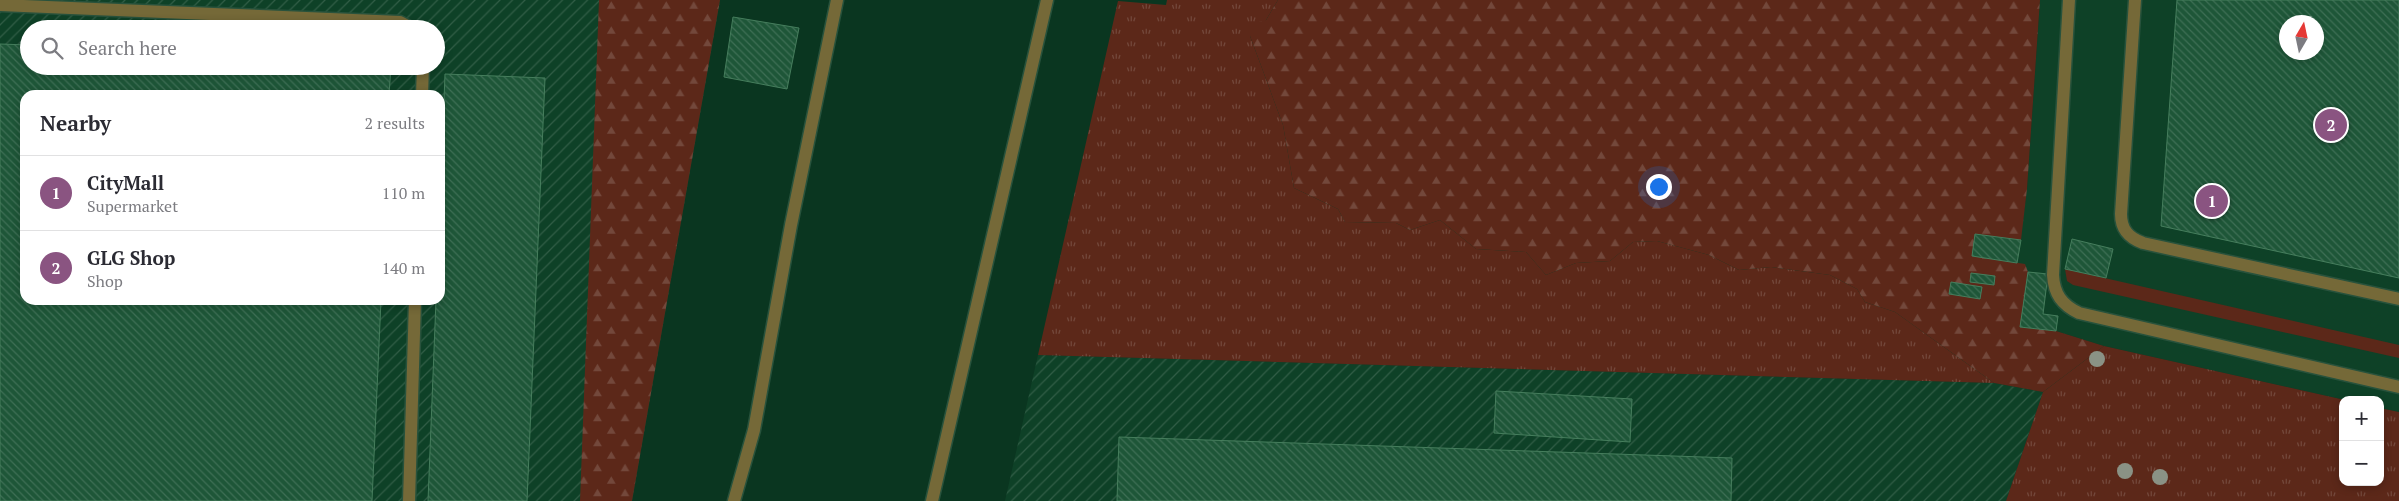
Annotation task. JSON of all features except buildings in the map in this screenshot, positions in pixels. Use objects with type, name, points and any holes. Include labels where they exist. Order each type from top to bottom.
[{"type":"street","points":[[734,501],[754,430],[791,225],[837,0]]},
{"type":"street","points":[[932,501],[1047,0]]},
{"type":"street","points":[[2069,0],[2053,275],[2054,285],[2062,302],[2079,313],[2399,387]]},
{"type":"street","points":[[2135,0],[2121,214],[2121,224],[2125,232],[2133,239],[2143,243],[2399,299]]},
{"type":"street","points":[[0,5],[353,20]]},
{"type":"street","points":[[422,90],[423,75]]},
{"type":"street","points":[[409,501],[415,305]]},
{"type":"shaded area","points":[[0,0],[720,0],[632,501],[0,501]]},
{"type":"shaded area","points":[[2040,0],[2399,0],[2399,412],[2384,409],[2384,396],[2339,396],[2339,399],[2104,346],[2056,331],[2020,327],[2017,263],[2027,189]]},
{"type":"shaded area","points":[[1038,355],[1994,383],[2043,392],[2006,501],[1005,501]]},
{"type":"green space","points":[[599,0],[720,0],[632,501],[580,501]]},
{"type":"green space","points":[[1167,0],[1278,0],[1266,20],[1250,36],[1283,125],[1294,188],[1338,209],[1345,222],[1396,223],[1410,230],[1440,220],[1476,249],[1526,252],[1546,275],[1576,263],[1610,261],[1633,242],[1657,241],[1709,255],[1739,270],[1771,267],[1830,275],[1857,289],[1865,302],[1895,312],[1994,383],[1038,355],[1118,1],[1166,5]]},
{"type":"green space","points":[[1278,0],[2040,0],[2027,189],[2021,240],[1975,234],[1972,256],[2025,264],[2028,272],[2020,327],[2056,331],[2104,346],[2043,392],[1994,383],[1895,312],[1865,302],[1857,289],[1830,275],[1771,267],[1739,270],[1709,255],[1657,241],[1633,242],[1610,261],[1576,263],[1546,275],[1526,252],[1476,249],[1440,220],[1410,230],[1396,223],[1345,222],[1338,209],[1294,188],[1283,125],[1250,36],[1251,24],[1266,20]]},
{"type":"green space","points":[[2065,269],[2399,345],[2399,358],[2073,285],[2067,281]]},
{"type":"green space","points":[[2104,346],[2339,399],[2339,486],[2384,486],[2384,409],[2399,412],[2399,501],[2006,501],[2043,392]]},
{"type":"place","name":"GLG Shop","points":[[2331,125]]},
{"type":"place","name":"CityMall","points":[[2212,201]]}]
